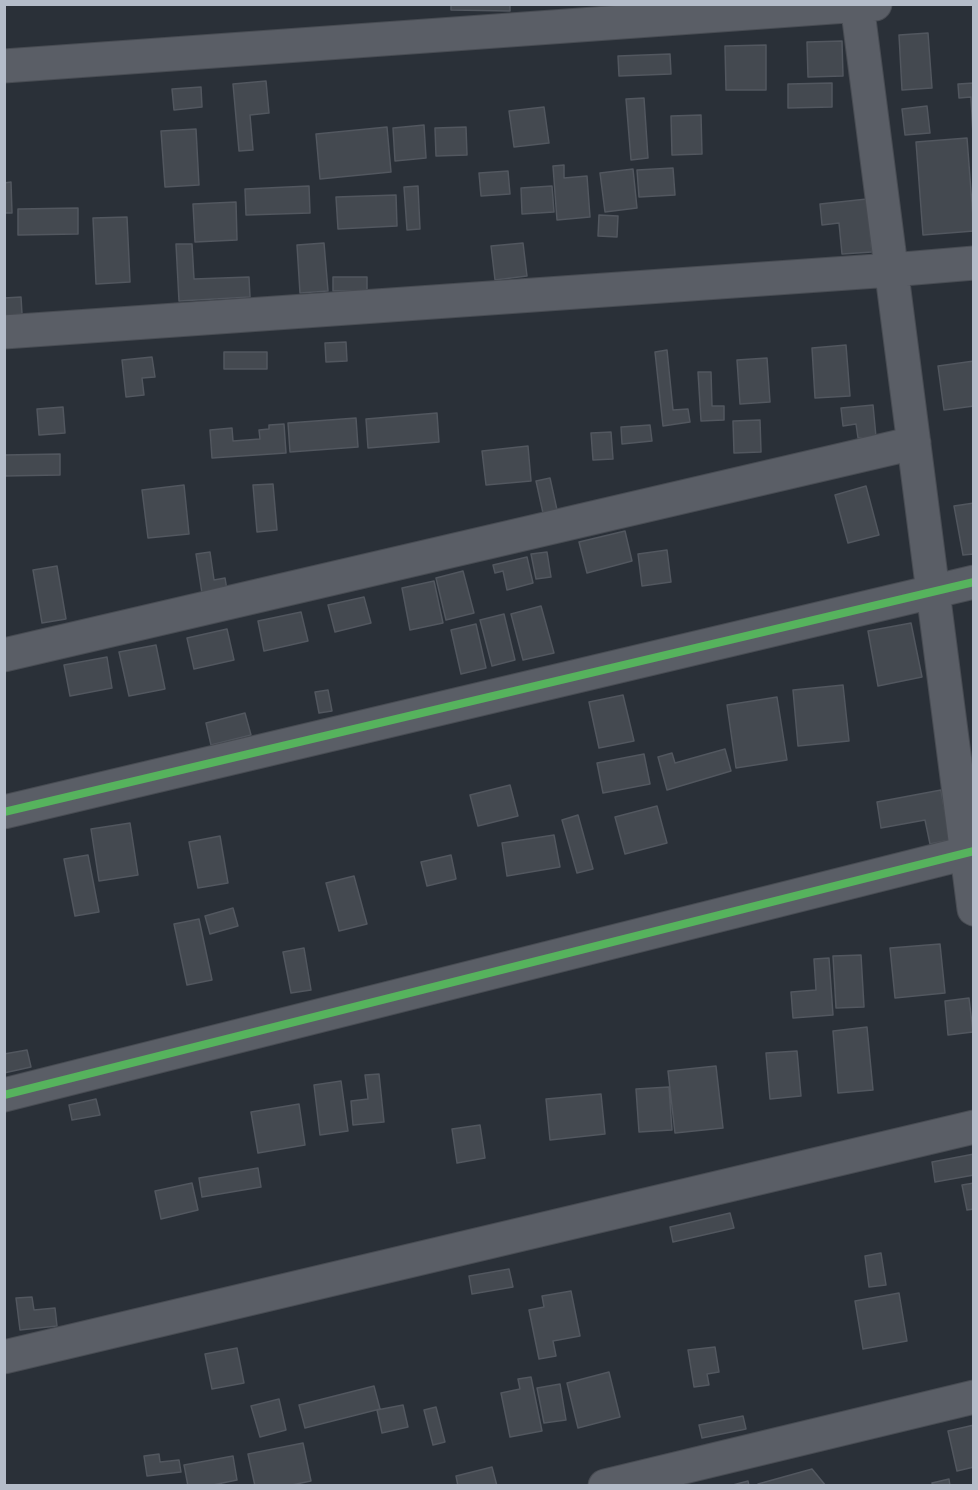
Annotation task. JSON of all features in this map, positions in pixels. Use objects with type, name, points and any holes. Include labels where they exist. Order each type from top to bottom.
[{"type":"street","points":[[4,66],[863,5],[891,270],[970,852],[974,909]]},
{"type":"street","points":[[4,332],[891,270],[974,262]]},
{"type":"street","points":[[4,654],[914,443]]},
{"type":"street","points":[[4,812],[974,582]]},
{"type":"street","points":[[4,1095],[970,852]]},
{"type":"street","points":[[4,1357],[974,1127]]},
{"type":"street","points":[[605,1485],[974,1397]]},
{"type":"building","points":[[451,4],[510,4],[510,11],[451,10]]},
{"type":"building","points":[[928,33],[932,88],[902,90],[899,35]]},
{"type":"building","points":[[842,41],[843,76],[808,77],[807,42]]},
{"type":"building","points":[[766,45],[766,90],[726,90],[725,46]]},
{"type":"building","points":[[670,54],[671,74],[619,76],[618,56]]},
{"type":"building","points":[[266,81],[269,113],[250,115],[253,150],[239,151],[233,84]]},
{"type":"building","points":[[832,83],[832,107],[788,108],[788,84]]},
{"type":"building","points":[[974,83],[973,136],[971,97],[959,98],[958,84]]},
{"type":"building","points":[[201,87],[202,107],[174,110],[172,89]]},
{"type":"building","points":[[644,98],[648,158],[631,160],[626,99]]},
{"type":"building","points":[[927,106],[930,133],[905,135],[902,109]]},
{"type":"building","points":[[544,107],[549,143],[514,147],[509,111]]},
{"type":"building","points":[[701,115],[702,154],[672,155],[671,116]]},
{"type":"building","points":[[424,125],[426,158],[395,161],[393,128]]},
{"type":"building","points":[[387,127],[391,172],[320,179],[316,134]]},
{"type":"building","points":[[466,127],[467,155],[436,156],[435,128]]},
{"type":"building","points":[[196,129],[199,185],[165,187],[161,131]]},
{"type":"building","points":[[967,138],[974,231],[923,235],[916,142]]},
{"type":"building","points":[[564,165],[564,178],[587,176],[590,217],[557,220],[553,166]]},
{"type":"building","points":[[673,168],[675,195],[639,197],[637,170]]},
{"type":"building","points":[[633,169],[637,208],[605,212],[600,173]]},
{"type":"building","points":[[508,171],[510,194],[481,196],[479,173]]},
{"type":"building","points":[[11,182],[12,213],[4,213],[4,183]]},
{"type":"building","points":[[309,186],[310,213],[246,215],[245,189]]},
{"type":"building","points":[[418,186],[420,229],[407,230],[404,187]]},
{"type":"building","points":[[552,186],[554,212],[522,214],[521,188]]},
{"type":"building","points":[[396,195],[397,226],[338,229],[336,197]]},
{"type":"building","points":[[867,199],[872,252],[842,254],[839,223],[822,225],[820,204]]},
{"type":"building","points":[[236,202],[237,240],[195,242],[193,204]]},
{"type":"building","points":[[78,208],[78,234],[18,235],[18,209]]},
{"type":"building","points":[[599,215],[618,216],[617,237],[598,236]]},
{"type":"building","points":[[127,217],[130,282],[96,284],[93,218]]},
{"type":"building","points":[[324,243],[328,291],[300,293],[297,245]]},
{"type":"building","points":[[523,243],[527,276],[495,280],[491,246]]},
{"type":"building","points":[[176,244],[192,244],[194,279],[249,277],[250,297],[179,301]]},
{"type":"building","points":[[333,277],[367,277],[367,291],[333,291]]},
{"type":"building","points":[[21,297],[22,314],[4,316],[4,298]]},
{"type":"building","points":[[346,342],[347,361],[326,362],[325,343]]},
{"type":"building","points":[[846,345],[850,396],[815,398],[812,348]]},
{"type":"building","points":[[667,350],[673,410],[688,409],[690,422],[663,426],[655,352]]},
{"type":"building","points":[[224,352],[267,352],[267,369],[224,369]]},
{"type":"building","points":[[152,357],[155,377],[142,378],[144,395],[126,397],[122,360]]},
{"type":"building","points":[[767,358],[770,402],[740,404],[737,360]]},
{"type":"building","points":[[974,361],[974,406],[944,410],[938,366]]},
{"type":"building","points":[[698,372],[711,372],[712,406],[724,406],[724,420],[701,421]]},
{"type":"building","points":[[873,405],[876,437],[858,438],[856,424],[843,426],[841,408]]},
{"type":"building","points":[[63,407],[65,433],[39,435],[37,409]]},
{"type":"building","points":[[437,413],[439,442],[368,448],[366,419]]},
{"type":"building","points":[[356,418],[358,447],[290,452],[288,423]]},
{"type":"building","points":[[760,420],[761,452],[734,453],[733,421]]},
{"type":"building","points":[[284,424],[286,453],[212,458],[210,430],[232,428],[233,441],[260,439],[259,430],[269,429],[269,425]]},
{"type":"building","points":[[650,425],[652,441],[622,444],[621,427]]},
{"type":"building","points":[[611,432],[613,459],[593,460],[591,433]]},
{"type":"building","points":[[528,446],[531,481],[486,485],[482,451]]},
{"type":"building","points":[[60,454],[60,475],[4,476],[4,455]]},
{"type":"building","points":[[550,478],[557,510],[543,513],[536,481]]},
{"type":"building","points":[[273,484],[277,530],[257,532],[253,485]]},
{"type":"building","points":[[184,485],[189,534],[148,538],[142,490]]},
{"type":"building","points":[[866,486],[879,535],[848,543],[835,495]]},
{"type":"building","points":[[974,503],[974,554],[963,555],[954,506]]},
{"type":"building","points":[[625,531],[632,561],[587,573],[579,542]]},
{"type":"building","points":[[667,550],[671,582],[642,586],[638,554]]},
{"type":"building","points":[[210,552],[214,580],[225,578],[228,596],[203,600],[196,554]]},
{"type":"building","points":[[547,552],[551,577],[536,579],[531,554]]},
{"type":"building","points":[[527,557],[533,583],[507,590],[503,571],[495,573],[493,565]]},
{"type":"building","points":[[57,566],[66,619],[42,623],[33,570]]},
{"type":"building","points":[[463,571],[474,613],[446,620],[436,578]]},
{"type":"building","points":[[434,581],[443,623],[410,630],[402,588]]},
{"type":"building","points":[[364,597],[371,623],[335,632],[328,605]]},
{"type":"building","points":[[541,606],[554,653],[523,660],[511,614]]},
{"type":"building","points":[[301,612],[308,641],[264,651],[258,621]]},
{"type":"building","points":[[504,614],[515,660],[492,666],[480,620]]},
{"type":"building","points":[[911,623],[922,677],[878,686],[868,631]]},
{"type":"building","points":[[476,624],[486,668],[461,674],[451,630]]},
{"type":"building","points":[[227,629],[234,660],[194,669],[187,638]]},
{"type":"building","points":[[156,645],[165,689],[129,696],[119,652]]},
{"type":"building","points":[[107,657],[112,688],[70,696],[64,665]]},
{"type":"building","points":[[843,685],[849,741],[798,746],[793,690]]},
{"type":"building","points":[[328,690],[332,711],[319,713],[315,692]]},
{"type":"building","points":[[623,695],[634,741],[599,748],[589,702]]},
{"type":"building","points":[[777,697],[787,760],[736,768],[727,705]]},
{"type":"building","points":[[245,713],[251,735],[211,745],[206,723]]},
{"type":"building","points":[[725,749],[731,771],[667,790],[658,757],[672,753],[675,763]]},
{"type":"building","points":[[644,754],[650,784],[603,793],[597,763]]},
{"type":"building","points":[[510,785],[518,816],[478,826],[470,795]]},
{"type":"building","points":[[941,790],[950,840],[930,844],[925,820],[881,828],[877,802]]},
{"type":"building","points":[[657,806],[667,843],[625,854],[615,817]]},
{"type":"building","points":[[578,815],[593,869],[577,873],[562,820]]},
{"type":"building","points":[[130,823],[138,875],[99,881],[91,829]]},
{"type":"building","points":[[554,835],[560,867],[507,876],[502,843]]},
{"type":"building","points":[[220,836],[228,883],[198,888],[189,842]]},
{"type":"building","points":[[88,855],[99,912],[75,916],[64,859]]},
{"type":"building","points":[[451,855],[456,879],[427,886],[421,862]]},
{"type":"building","points":[[354,876],[367,924],[339,931],[326,883]]},
{"type":"building","points":[[233,908],[238,926],[210,934],[205,916]]},
{"type":"building","points":[[199,919],[212,980],[187,985],[174,924]]},
{"type":"building","points":[[940,944],[945,993],[895,998],[890,948]]},
{"type":"building","points":[[304,948],[311,990],[291,993],[283,952]]},
{"type":"building","points":[[861,955],[864,1007],[836,1008],[833,956]]},
{"type":"building","points":[[829,958],[833,1015],[793,1018],[791,992],[816,990],[814,959]]},
{"type":"building","points":[[969,998],[973,1032],[948,1035],[945,1001]]},
{"type":"building","points":[[867,1027],[873,1090],[838,1093],[833,1031]]},
{"type":"building","points":[[27,1050],[31,1067],[4,1073],[4,1054]]},
{"type":"building","points":[[797,1051],[801,1096],[770,1099],[766,1053]]},
{"type":"building","points":[[716,1066],[723,1128],[675,1133],[668,1071]]},
{"type":"building","points":[[379,1074],[384,1122],[353,1125],[351,1101],[368,1099],[365,1075]]},
{"type":"building","points":[[341,1081],[348,1131],[320,1135],[314,1085]]},
{"type":"building","points":[[669,1087],[672,1130],[639,1132],[636,1089]]},
{"type":"building","points":[[601,1094],[605,1134],[550,1140],[546,1099]]},
{"type":"building","points":[[96,1099],[100,1115],[72,1120],[69,1105]]},
{"type":"building","points":[[299,1104],[305,1145],[258,1153],[251,1112]]},
{"type":"building","points":[[480,1125],[485,1158],[457,1163],[452,1129]]},
{"type":"building","points":[[974,1154],[974,1175],[935,1182],[932,1162]]},
{"type":"building","points":[[258,1168],[261,1187],[202,1197],[199,1178]]},
{"type":"building","points":[[192,1183],[198,1210],[161,1219],[155,1191]]},
{"type":"building","points":[[974,1183],[974,1209],[967,1210],[962,1185]]},
{"type":"building","points":[[730,1213],[734,1228],[673,1242],[670,1227]]},
{"type":"building","points":[[881,1253],[886,1285],[869,1287],[865,1256]]},
{"type":"building","points":[[509,1269],[513,1287],[472,1294],[469,1276]]},
{"type":"building","points":[[571,1291],[580,1336],[553,1341],[556,1356],[539,1359],[529,1310],[544,1307],[542,1296]]},
{"type":"building","points":[[899,1293],[907,1341],[863,1349],[855,1301]]},
{"type":"building","points":[[32,1297],[34,1310],[55,1308],[57,1326],[20,1330],[16,1298]]},
{"type":"building","points":[[715,1347],[719,1372],[707,1374],[709,1385],[694,1387],[688,1350]]},
{"type":"building","points":[[237,1348],[244,1383],[212,1389],[205,1354]]},
{"type":"building","points":[[609,1372],[620,1417],[578,1428],[567,1383]]},
{"type":"building","points":[[531,1377],[542,1431],[510,1437],[501,1393],[520,1389],[518,1379]]},
{"type":"building","points":[[560,1384],[566,1420],[544,1423],[537,1388]]},
{"type":"building","points":[[374,1386],[380,1409],[305,1428],[299,1405]]},
{"type":"building","points":[[279,1399],[286,1430],[260,1437],[251,1406]]},
{"type":"building","points":[[403,1405],[408,1427],[382,1433],[377,1410]]},
{"type":"building","points":[[436,1407],[445,1442],[433,1445],[424,1410]]},
{"type":"building","points":[[743,1416],[746,1429],[702,1438],[699,1425]]},
{"type":"building","points":[[974,1425],[974,1467],[957,1471],[948,1431]]},
{"type":"building","points":[[303,1443],[311,1481],[287,1486],[255,1486],[248,1454]]},
{"type":"building","points":[[159,1454],[160,1462],[179,1460],[181,1472],[147,1476],[144,1456]]},
{"type":"building","points":[[233,1456],[237,1480],[208,1486],[188,1486],[184,1465]]},
{"type":"building","points":[[492,1467],[497,1486],[458,1486],[456,1476]]},
{"type":"building","points":[[812,1469],[826,1486],[759,1486],[758,1484]]},
{"type":"building","points":[[949,1479],[950,1486],[933,1486],[932,1483]]},
{"type":"building","points":[[748,1481],[749,1486],[729,1486]]},
{"type":"cycle path","points":[[4,812],[974,582]]},
{"type":"cycle path","points":[[4,1095],[974,851]]}]
